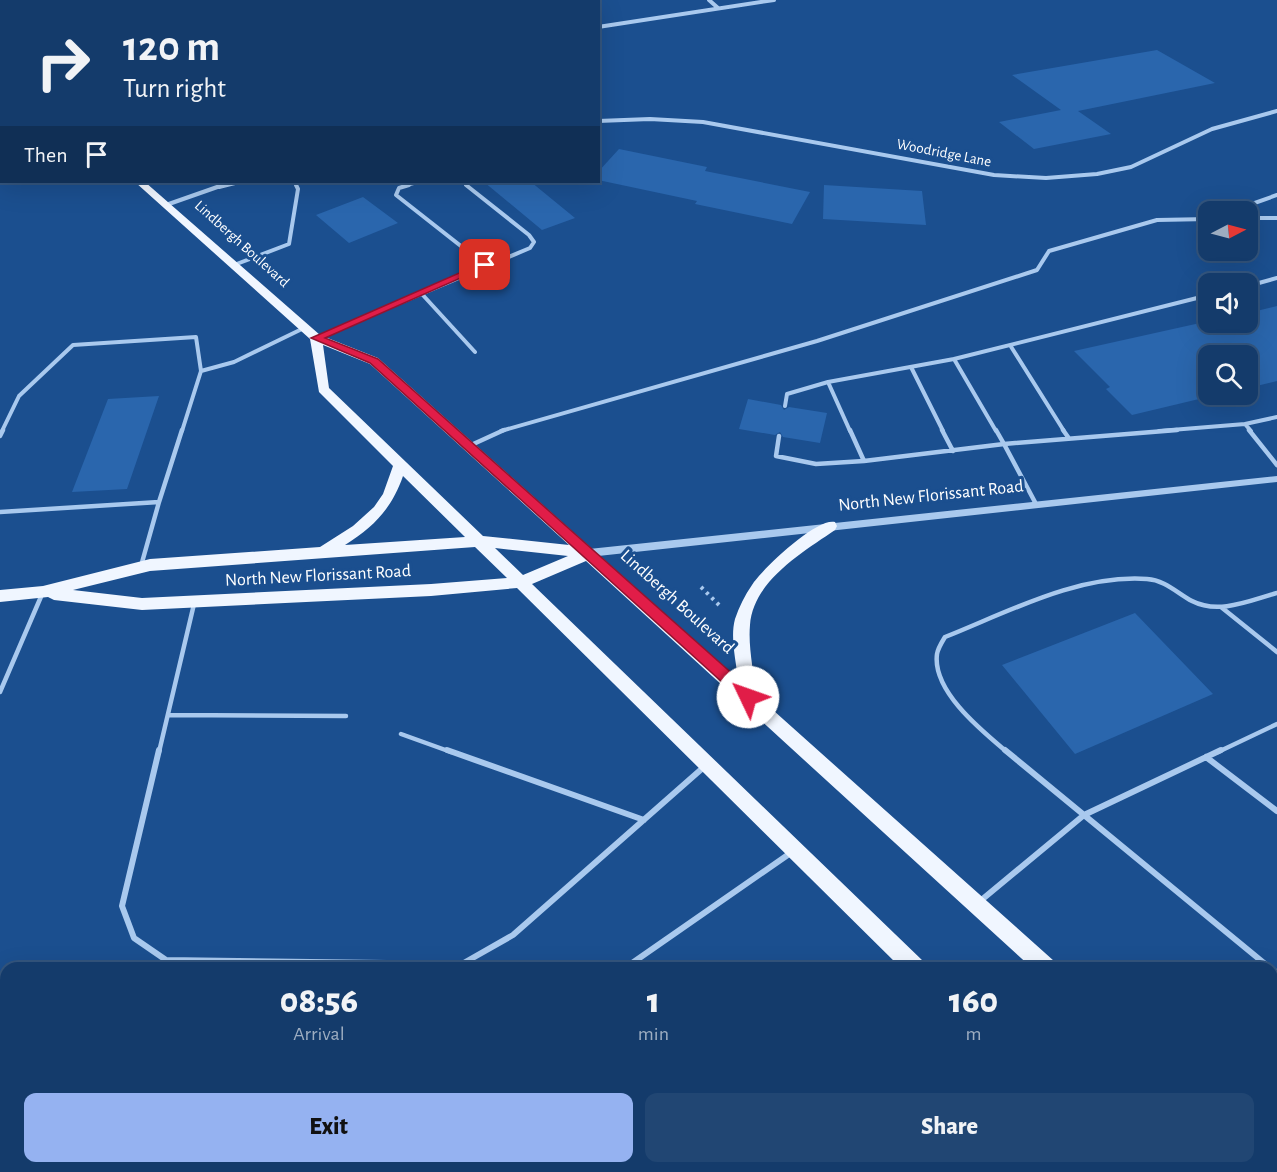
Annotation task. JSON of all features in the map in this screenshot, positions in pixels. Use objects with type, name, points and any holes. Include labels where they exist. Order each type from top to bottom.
[{"type":"main road","name":"Lindbergh Boulevard","points":[[141,183],[316,338],[374,361],[1040,962]]},
{"type":"main road","points":[[316,338],[323,389],[910,962]]},
{"type":"main road","points":[[321,552],[357,531],[373,517],[386,502],[401,463]]},
{"type":"main road","points":[[748,697],[742,620],[758,585],[790,553],[830,526]]},
{"type":"main road","name":"North New Florissant Road","points":[[0,596],[43,592],[150,565],[321,552],[481,541],[589,553]]},
{"type":"main road","name":"North New Florissant Road","points":[[43,592],[142,604],[431,590],[522,582],[589,553]]},
{"type":"street","points":[[709,0],[718,9]]},
{"type":"street","points":[[600,27],[774,0]]},
{"type":"street","name":"Woodridge Lane","points":[[600,121],[639,117],[692,120],[994,175],[1041,180],[1084,177],[1132,167],[1161,155],[1194,137],[1277,111]]},
{"type":"street","points":[[166,205],[237,183]]},
{"type":"street","name":"North New Florissant Road","points":[[589,553],[1277,479]]},
{"type":"lane","points":[[234,266],[289,244],[298,189],[295,183]]},
{"type":"lane","points":[[417,183],[399,188],[396,195],[485,265]]},
{"type":"lane","points":[[316,338],[530,248],[534,242],[529,235],[463,183]]},
{"type":"lane","points":[[1258,202],[1277,195]]},
{"type":"lane","points":[[1258,218],[1277,218]]},
{"type":"lane","points":[[469,446],[510,427],[817,341],[1037,270],[1049,251],[1157,220],[1198,219]]},
{"type":"lane","points":[[1258,284],[1277,279]]},
{"type":"lane","points":[[421,293],[476,352]]},
{"type":"lane","points":[[785,406],[787,394],[828,382],[954,359],[1198,298]]},
{"type":"lane","points":[[201,370],[234,362],[304,328]]},
{"type":"lane","points":[[0,436],[19,396],[73,345],[196,337],[201,370],[140,568]]},
{"type":"lane","points":[[1010,345],[1068,437]]},
{"type":"lane","points":[[954,359],[1036,504]]},
{"type":"lane","points":[[911,367],[952,451]]},
{"type":"lane","points":[[828,382],[864,461]]},
{"type":"lane","points":[[779,436],[776,456],[816,464],[864,461],[1068,437],[1245,424],[1277,417]]},
{"type":"lane","points":[[1245,424],[1277,465]]},
{"type":"lane","points":[[0,512],[159,502]]},
{"type":"lane","points":[[1264,962],[994,741],[958,707],[940,678],[937,654],[945,637],[1063,592],[1102,581],[1148,579],[1170,585],[1197,604],[1221,608],[1277,593]]},
{"type":"lane","points":[[0,692],[43,592]]},
{"type":"lane","points":[[195,601],[122,906],[134,938],[166,960],[314,962]]},
{"type":"lane","points":[[1221,608],[1277,652]]},
{"type":"lane","points":[[168,715],[346,716]]},
{"type":"lane","points":[[977,904],[1084,815],[1277,724]]},
{"type":"lane","points":[[401,734],[644,819]]},
{"type":"lane","points":[[1206,758],[1277,811]]},
{"type":"lane","points":[[466,962],[513,935],[707,764]]},
{"type":"lane","points":[[634,962],[795,851]]},
{"type":"building","points":[[1157,50],[1215,83],[1078,111],[1111,134],[1034,149],[999,122],[1061,110],[1012,75]]},
{"type":"building","points":[[619,149],[707,167],[705,171],[810,192],[792,224],[695,204],[697,201],[600,180],[600,170]]},
{"type":"building","points":[[485,183],[532,183],[575,218],[542,230]]},
{"type":"building","points":[[824,185],[922,191],[926,225],[823,219]]},
{"type":"building","points":[[363,197],[398,223],[349,243],[316,215]]},
{"type":"building","points":[[1277,306],[1277,381],[1258,386],[1258,345],[1198,345],[1198,399],[1132,415],[1106,389],[1110,387],[1074,351],[1198,323],[1198,333],[1258,333],[1258,311]]},
{"type":"building","points":[[159,396],[127,489],[72,492],[108,399]]},
{"type":"building","points":[[748,399],[781,405],[784,410],[789,407],[827,413],[820,443],[783,437],[780,432],[775,435],[739,429]]},
{"type":"building","points":[[1135,613],[1213,694],[1075,754],[1002,665]]},
{"type":"route","points":[[485,265],[316,338],[374,361],[748,697]]}]
